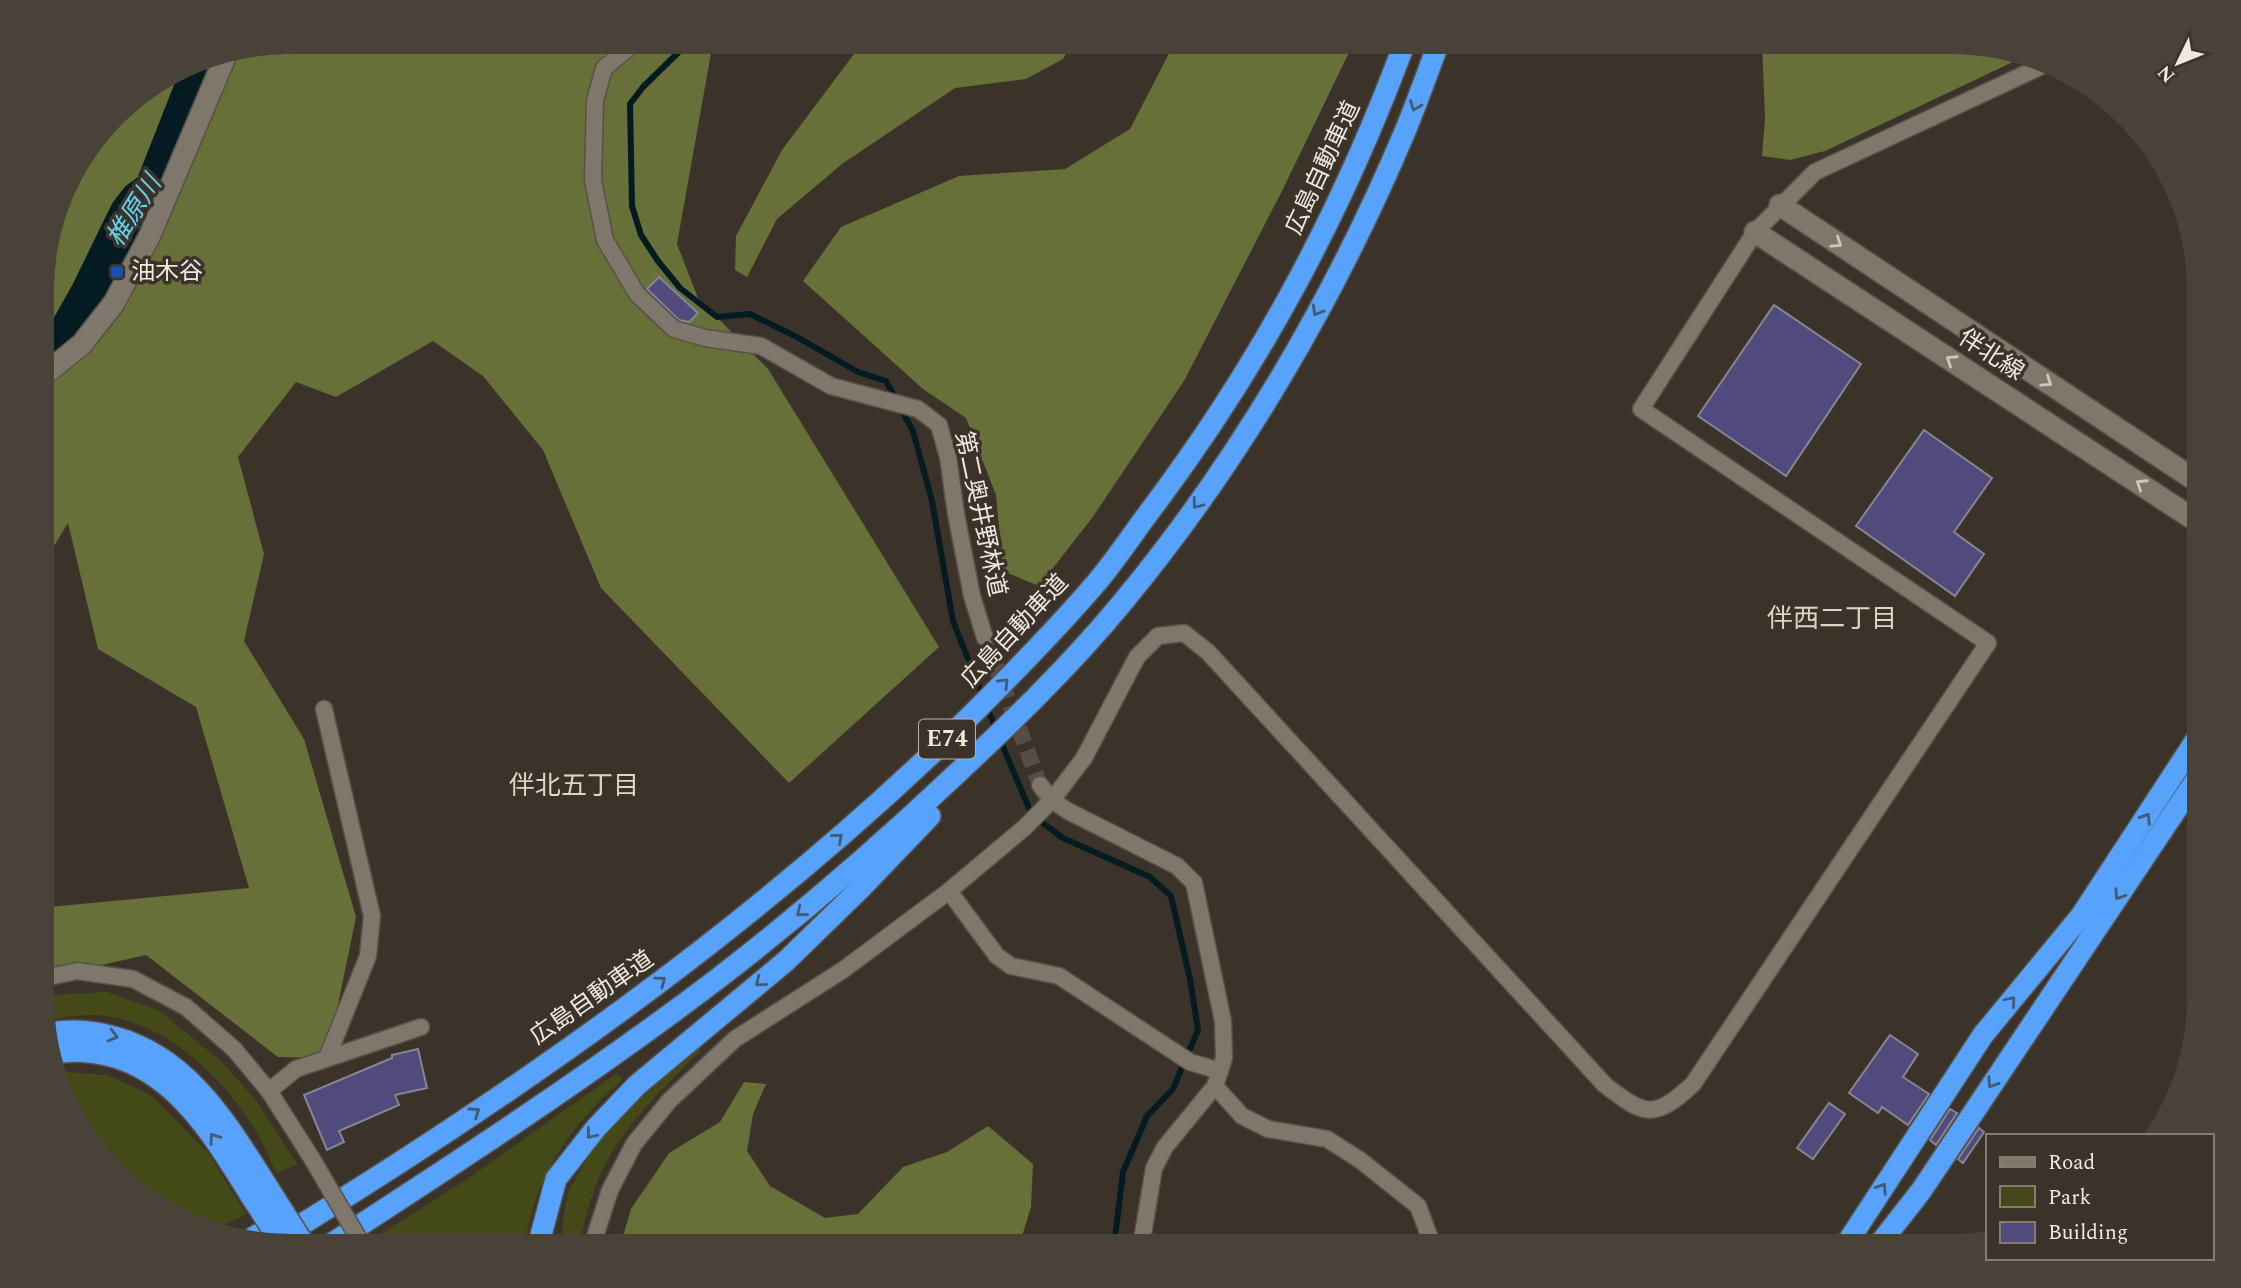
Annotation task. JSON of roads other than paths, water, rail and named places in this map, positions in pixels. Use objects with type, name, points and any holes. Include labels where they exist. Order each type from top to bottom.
[{"type":"highway","name":"広島自動車道","points":[[286,1234],[437,1138],[692,959],[794,877],[898,786],[1009,680],[1098,580],[1178,474],[1253,362],[1318,245],[1378,114],[1400,54]]},
{"type":"highway","name":"E74","points":[[346,1234],[597,1066],[716,980],[816,899],[918,810],[1030,706],[1122,603],[1206,493],[1280,378],[1345,260],[1406,129],[1434,54]]},
{"type":"highway","points":[[541,1234],[556,1179],[596,1128],[637,1085],[786,961],[862,888],[1030,706]]},
{"type":"highway","points":[[1853,1233],[1983,1035],[2081,916],[2186,757]]},
{"type":"highway","points":[[1888,1233],[1921,1191],[2186,796]]},
{"type":"highway","points":[[57,1032],[92,1031],[131,1041],[168,1061],[199,1089],[226,1122],[277,1233]]},
{"type":"highway","points":[[61,1053],[89,1051],[121,1058],[155,1076],[183,1100],[295,1234]]},
{"type":"highway","points":[[263,1232],[437,1138]]},
{"type":"street","name":"第二奥井野林道","points":[[620,55],[604,68],[595,101],[593,180],[605,240],[637,294],[674,329],[705,338],[761,346],[831,386],[918,409],[939,425],[948,457],[972,596],[985,638]]},
{"type":"street","points":[[54,367],[82,344],[114,303],[150,235],[222,64]]},
{"type":"street","points":[[596,1234],[610,1190],[634,1144],[669,1101],[735,1039],[843,970],[949,891],[1024,828],[1052,800],[1084,758],[1137,657],[1158,636],[1184,633],[1208,652],[1605,1085],[1631,1105],[1652,1110],[1673,1102],[1693,1084],[1988,643],[1641,409],[1755,232],[1815,172],[2034,70]]},
{"type":"street","name":"伴北線","points":[[1780,205],[2186,473]]},
{"type":"street","name":"伴北線","points":[[1755,232],[2186,514]]},
{"type":"street","points":[[324,709],[372,916],[368,956],[327,1058]]},
{"type":"street","points":[[1040,785],[1052,800],[1068,811],[1177,866],[1194,883],[1223,1021],[1224,1058],[1217,1079],[1165,1147],[1154,1168],[1142,1233]]},
{"type":"street","points":[[949,891],[996,956],[1011,966],[1059,976],[1217,1079],[1242,1116],[1268,1129],[1327,1139],[1360,1160],[1418,1206],[1428,1233]]},
{"type":"street","points":[[54,976],[77,971],[133,979],[186,1007],[234,1049],[269,1091],[356,1234]]},
{"type":"street","points":[[269,1091],[296,1069],[421,1027]]},
{"type":"waterway","points":[[676,55],[630,104],[632,206],[641,235],[680,288],[717,317],[750,314],[858,372],[886,381],[913,431],[932,501],[953,621],[983,697]]},
{"type":"waterway","name":"椎原川","points":[[54,342],[67,332],[128,213],[138,200],[153,189],[199,73]]},
{"type":"waterway","points":[[987,707],[996,730]]},
{"type":"waterway","points":[[1000,740],[1032,815],[1063,838],[1150,877],[1171,896],[1190,979],[1198,1030],[1173,1089],[1147,1116],[1123,1172],[1116,1234]]},
{"type":"tunnel","points":[[985,638],[1040,785]]},
{"type":"place","name":"油木谷","points":[[117,272]]},
{"type":"district","name":"伴西二丁目","points":[[1832,619]]},
{"type":"district","name":"伴北五丁目","points":[[574,786]]}]
